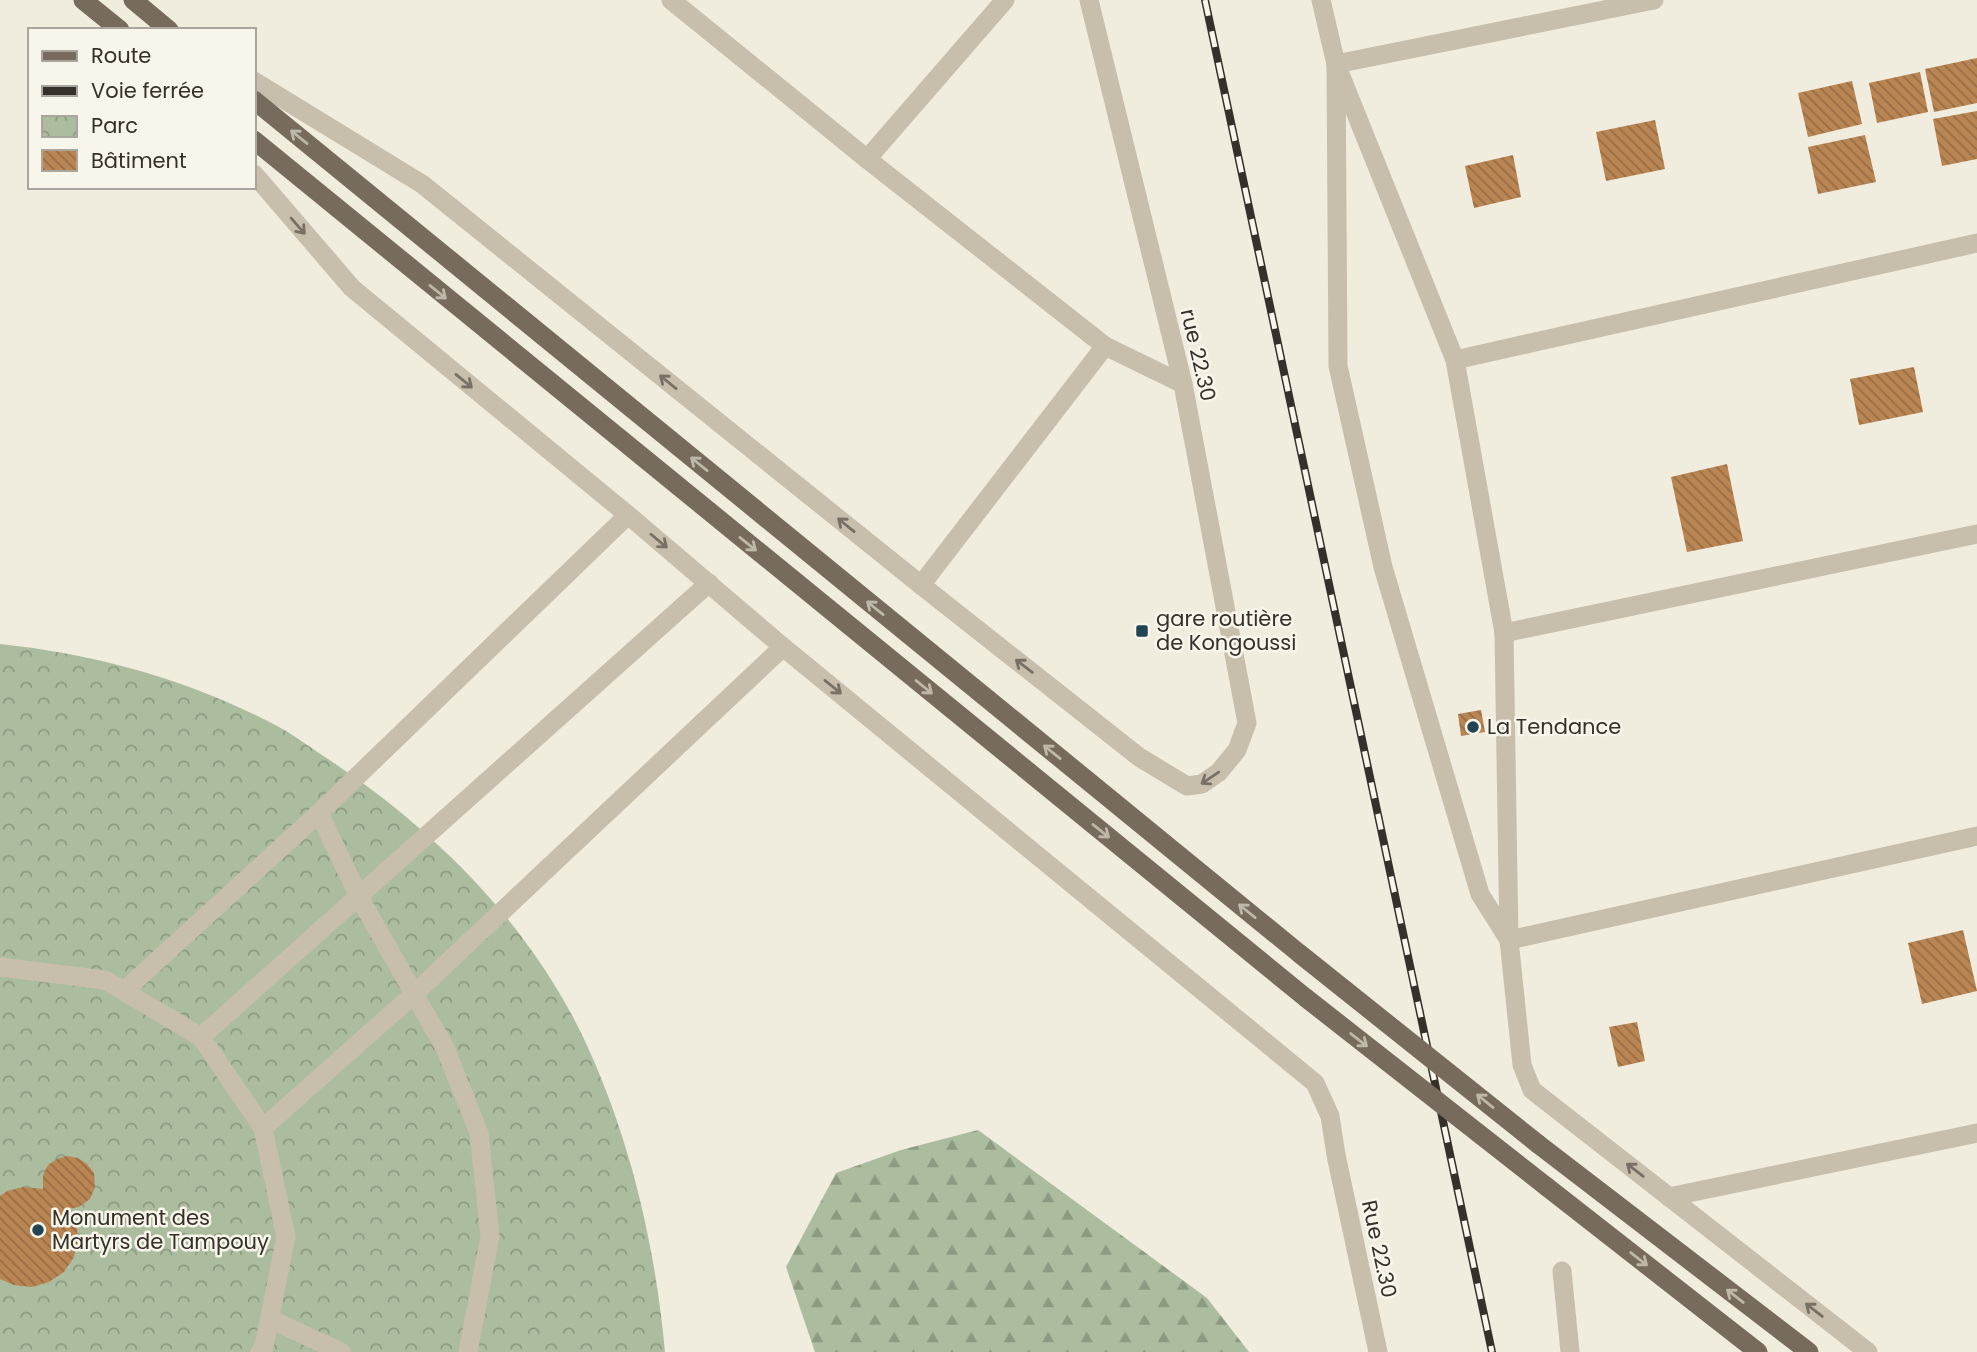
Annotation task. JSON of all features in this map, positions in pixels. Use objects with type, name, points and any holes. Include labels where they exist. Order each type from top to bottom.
[{"type":"main road","points":[[83,0],[118,28]]},
{"type":"main road","points":[[133,0],[167,28]]},
{"type":"main road","points":[[256,102],[1300,954],[1538,1144],[1809,1352]]},
{"type":"main road","points":[[256,142],[1306,998],[1758,1352]]},
{"type":"street","points":[[671,0],[867,159],[1105,346],[1182,384]]},
{"type":"street","points":[[867,159],[1005,0]]},
{"type":"street","name":"rue 22.30","points":[[921,585],[1139,757],[1186,786],[1202,784],[1219,772],[1237,750],[1247,723],[1182,384],[1089,0]]},
{"type":"street","points":[[1321,0],[1336,64],[1455,360],[1504,632],[1509,940],[1522,1065],[1532,1090],[1868,1352]]},
{"type":"street","points":[[1336,64],[1654,0]]},
{"type":"street","points":[[1336,64],[1338,366],[1383,567],[1480,894],[1509,940]]},
{"type":"street","points":[[256,82],[422,184],[921,585],[1105,346]]},
{"type":"street","name":"Rue 22.30","points":[[256,176],[352,288],[628,515],[783,647],[1315,1083],[1330,1116],[1378,1352]]},
{"type":"street","points":[[1455,360],[1977,243]]},
{"type":"street","points":[[124,991],[319,813],[628,515]]},
{"type":"street","points":[[1504,632],[1977,534]]},
{"type":"street","points":[[201,1037],[709,583]]},
{"type":"street","points":[[263,1128],[414,994],[783,647]]},
{"type":"street","points":[[319,813],[359,897],[445,1048],[480,1133],[490,1236],[468,1352]]},
{"type":"street","points":[[1509,940],[1977,836]]},
{"type":"street","points":[[0,967],[105,980],[201,1037],[263,1128],[286,1237],[264,1346],[260,1352]]},
{"type":"street","points":[[1669,1197],[1977,1133]]},
{"type":"street","points":[[1562,1271],[1570,1352]]},
{"type":"street","points":[[270,1319],[341,1352]]},
{"type":"green space","points":[[0,644],[72,655],[144,672],[213,696],[279,727],[367,786],[405,816],[475,882],[536,956],[562,997],[600,1076],[615,1114],[638,1192],[655,1271],[665,1352],[0,1352]]},
{"type":"green space","points":[[978,1130],[1207,1298],[1249,1352],[815,1352],[786,1267],[836,1173],[901,1150]]},
{"type":"building","points":[[1977,58],[1977,103],[1934,112],[1925,69]]},
{"type":"building","points":[[1920,72],[1928,112],[1877,123],[1869,83]]},
{"type":"building","points":[[1852,81],[1862,124],[1808,137],[1798,93]]},
{"type":"building","points":[[1977,111],[1977,159],[1942,166],[1933,119]]},
{"type":"building","points":[[1655,120],[1665,169],[1606,181],[1596,132]]},
{"type":"building","points":[[1865,135],[1876,182],[1818,194],[1808,147]]},
{"type":"building","points":[[1513,155],[1521,197],[1474,208],[1465,166]]},
{"type":"building","points":[[1914,367],[1923,412],[1859,425],[1850,379]]},
{"type":"building","points":[[1727,464],[1743,541],[1687,552],[1671,477]]},
{"type":"building","points":[[1481,710],[1485,732],[1461,736],[1458,714]]},
{"type":"building","points":[[1963,930],[1977,991],[1922,1004],[1908,943]]},
{"type":"building","points":[[1637,1022],[1645,1061],[1618,1067],[1609,1027]]},
{"type":"building","name":"Monument des Martyrs de Tampouy","points":[[67,1156],[78,1158],[87,1164],[94,1173],[95,1187],[90,1199],[79,1207],[69,1209],[76,1221],[78,1239],[74,1257],[64,1272],[49,1282],[32,1287],[14,1285],[0,1279],[0,1196],[7,1191],[23,1187],[43,1189],[43,1175],[48,1165]]},
{"type":"railway","points":[[1205,0],[1492,1352]]},
{"type":"place","name":"gare routière de Kongoussi","points":[[1142,631]]},
{"type":"place","name":"La Tendance","points":[[1473,727]]},
{"type":"place","name":"Monument des Martyrs de Tampouy","points":[[38,1230]]}]
